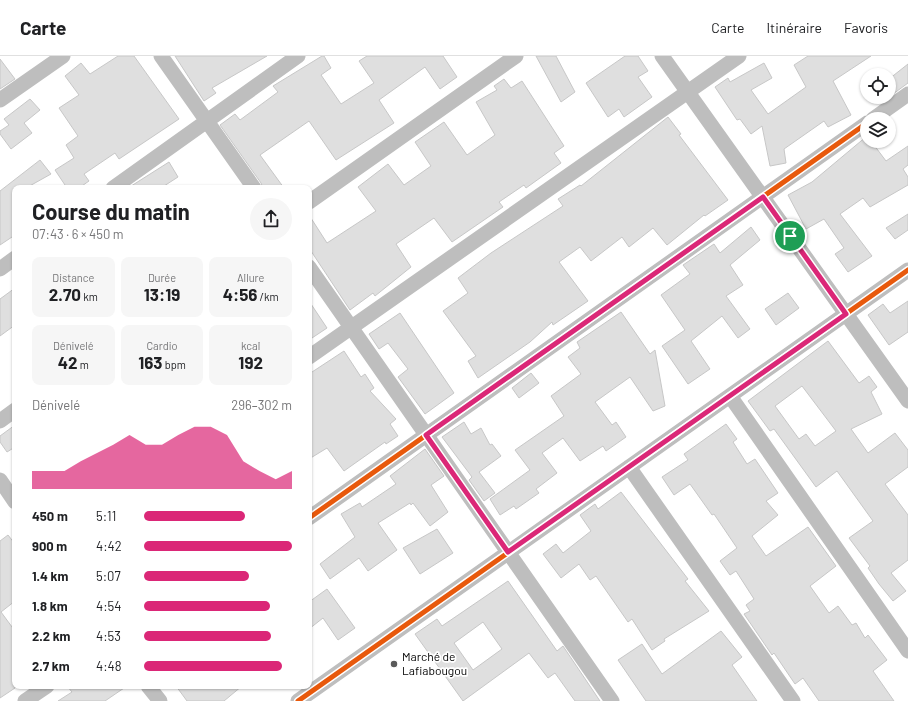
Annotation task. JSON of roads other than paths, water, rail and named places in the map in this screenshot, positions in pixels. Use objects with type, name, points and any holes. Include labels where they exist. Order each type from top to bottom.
[{"type":"street","points":[[0,100],[63,56]]},
{"type":"street","points":[[161,56],[252,185]]},
{"type":"street","points":[[117,185],[298,56]]},
{"type":"street","points":[[312,200],[516,56]]},
{"type":"street","points":[[662,56],[908,401]]},
{"type":"street","points":[[312,355],[739,56]]},
{"type":"street","points":[[883,112],[908,94]]},
{"type":"street","points":[[312,516],[860,128]]},
{"type":"street","points":[[0,269],[12,260]]},
{"type":"street","points":[[298,701],[908,270]]},
{"type":"street","points":[[312,271],[612,701]]},
{"type":"street","points":[[730,396],[908,651]]},
{"type":"street","points":[[0,421],[12,412]]},
{"type":"street","points":[[629,467],[793,701]]},
{"type":"street","points":[[0,480],[12,498]]},
{"type":"street","points":[[25,701],[43,689]]},
{"type":"street","points":[[150,689],[160,701]]},
{"type":"place","name":"Marché de Lafiabougou","points":[[394,664]]}]
